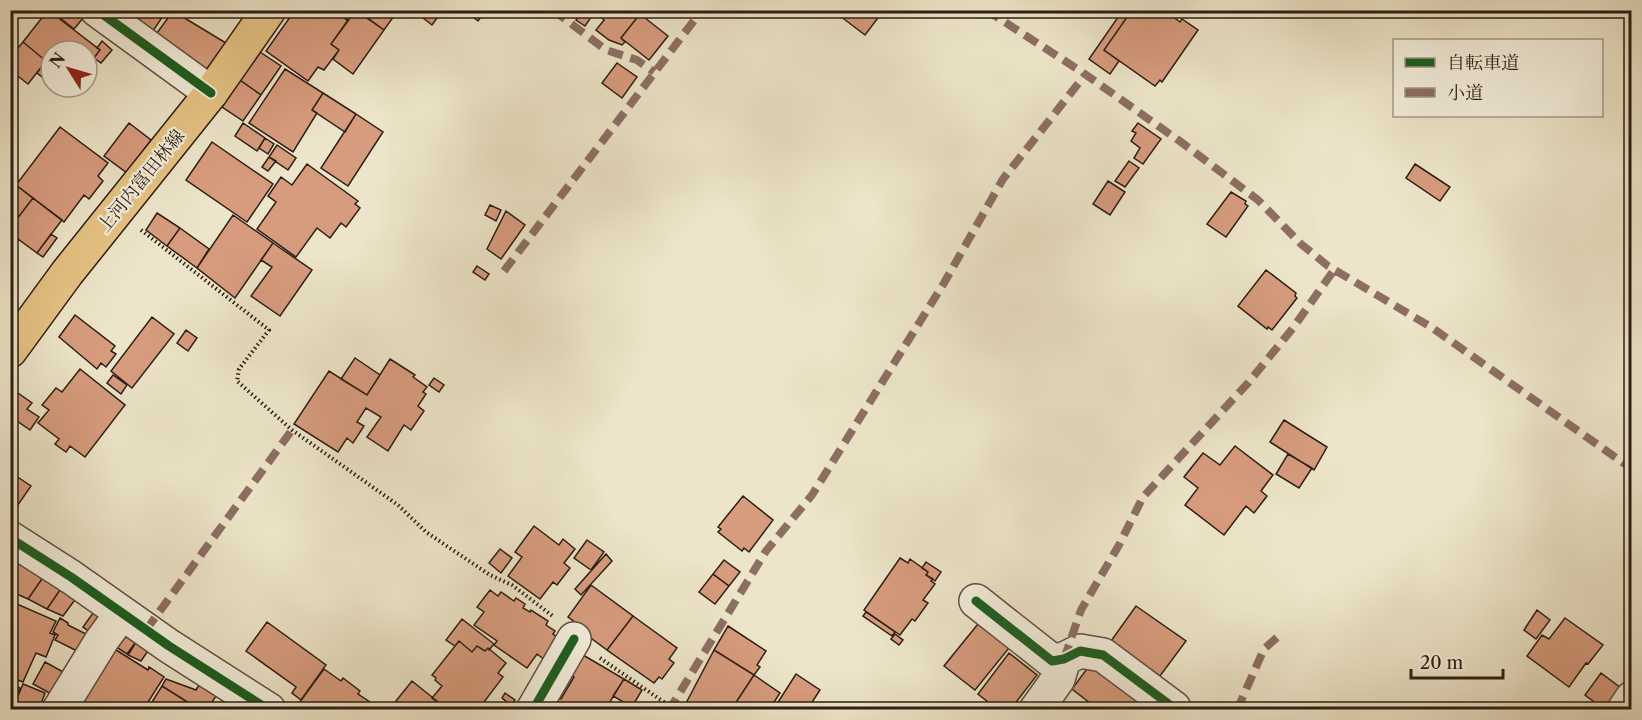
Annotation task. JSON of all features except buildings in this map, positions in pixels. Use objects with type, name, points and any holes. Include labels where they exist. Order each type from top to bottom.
[{"type":"main road","name":"上河内富田林線","points":[[10,351],[67,273],[211,93],[269,10]]},
{"type":"street","points":[[97,10],[211,93]]},
{"type":"street","points":[[10,538],[71,577],[169,646],[269,710]]},
{"type":"street","points":[[976,601],[1052,661],[1064,659],[1080,651],[1103,655],[1174,708]]},
{"type":"street","points":[[59,710],[102,640],[122,613]]},
{"type":"street","points":[[533,710],[574,639]]},
{"type":"street","points":[[1036,710],[1058,679],[1064,659]]},
{"type":"street","points":[[1624,710],[1632,698]]},
{"type":"path","points":[[117,211],[269,330],[239,369],[237,381],[292,429],[398,505],[426,532],[490,575],[512,585],[557,620],[574,639],[671,707]]},
{"type":"marked path","points":[[553,10],[606,50],[637,60],[654,72]]},
{"type":"marked path","points":[[504,271],[702,10]]},
{"type":"marked path","points":[[986,10],[1082,72],[1181,142],[1258,200],[1301,244],[1328,266],[1431,327],[1632,469]]},
{"type":"marked path","points":[[675,710],[671,707],[766,551],[812,495],[944,283],[1003,179],[1085,75]]},
{"type":"marked path","points":[[1064,659],[1081,610],[1119,545],[1143,497],[1248,383],[1293,328],[1334,270]]},
{"type":"marked path","points":[[146,630],[292,430]]},
{"type":"marked path","points":[[1237,710],[1264,649],[1281,634]]},
{"type":"cycle path","points":[[97,10],[211,93]]},
{"type":"cycle path","points":[[10,538],[71,577],[169,646],[269,710]]},
{"type":"cycle path","points":[[976,601],[1052,661],[1064,659],[1080,651],[1103,655],[1174,708]]},
{"type":"cycle path","points":[[533,710],[574,639]]}]
